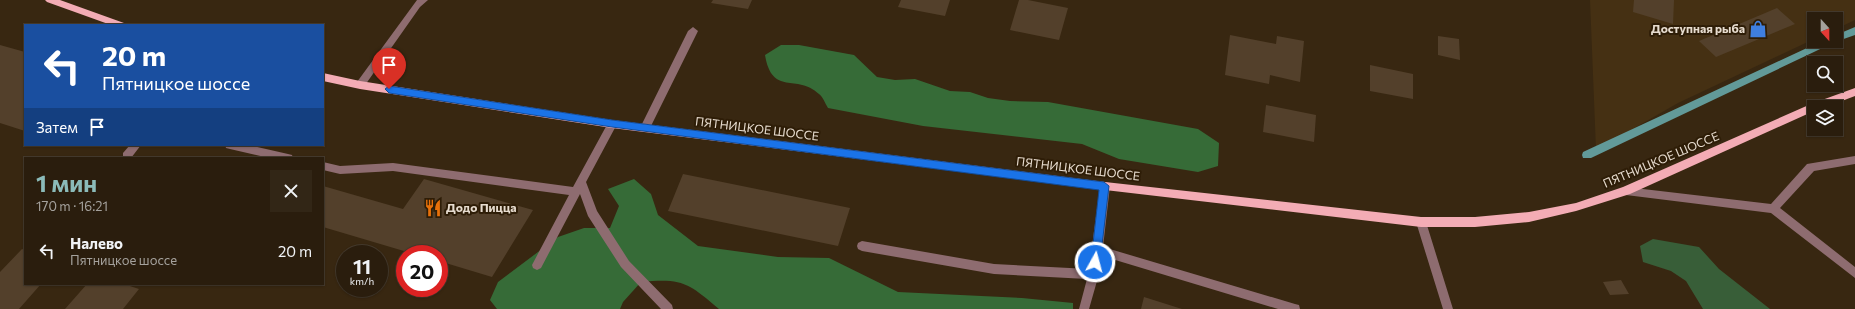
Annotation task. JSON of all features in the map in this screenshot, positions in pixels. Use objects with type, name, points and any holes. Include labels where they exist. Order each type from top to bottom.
[{"type":"main road","points":[[50,0],[118,24]]},
{"type":"main road","name":"ПЯТНИЦКОЕ ШОССЕ","points":[[324,77],[612,124],[1104,186],[1421,222],[1475,222],[1529,217],[1576,207],[1626,191],[1807,110]]},
{"type":"main road","name":"ПЯТНИЦКОЕ ШОССЕ","points":[[1833,100],[1855,92]]},
{"type":"street","points":[[360,84],[417,5],[423,0]]},
{"type":"street","points":[[645,128],[694,31]]},
{"type":"street","points":[[537,265],[612,124]]},
{"type":"street","points":[[127,156],[135,146]]},
{"type":"street","points":[[234,146],[284,157]]},
{"type":"street","points":[[1773,209],[1811,167],[1855,160]]},
{"type":"street","points":[[324,166],[340,170],[392,167],[576,192]]},
{"type":"street","points":[[581,182],[592,213],[625,264],[668,309]]},
{"type":"street","points":[[1084,309],[1094,274],[1104,186]]},
{"type":"street","points":[[1626,191],[1773,209],[1855,273]]},
{"type":"street","points":[[1421,222],[1448,309]]},
{"type":"street","points":[[862,246],[994,269],[1094,274]]},
{"type":"street","points":[[1097,250],[1295,309]]},
{"type":"shaded area","points":[[1590,0],[1855,0],[1855,20],[1843,26],[1843,12],[1807,12],[1807,42],[1678,103],[1596,150]]},
{"type":"green space","points":[[781,45],[799,45],[854,55],[877,77],[895,80],[915,79],[950,91],[970,92],[988,98],[1010,101],[1048,102],[1198,129],[1219,143],[1218,166],[1198,172],[1119,159],[1082,144],[923,126],[828,108],[823,98],[811,88],[779,80],[773,76],[768,68],[765,55]]},
{"type":"green space","points":[[634,179],[651,194],[658,215],[698,246],[778,257],[829,258],[898,292],[1022,298],[1073,303],[1073,309],[719,309],[700,293],[684,284],[667,281],[655,281],[641,282],[623,302],[620,309],[497,309],[490,300],[498,282],[558,237],[584,228],[610,228],[619,206],[608,189]]},
{"type":"green space","points":[[1653,239],[1699,247],[1719,269],[1770,309],[1703,309],[1686,281],[1671,271],[1643,262],[1640,246]]},
{"type":"building","points":[[713,0],[752,0],[748,9],[711,3]]},
{"type":"building","points":[[901,0],[950,0],[945,16],[898,7]]},
{"type":"building","points":[[1019,0],[1028,0],[1068,8],[1059,40],[1010,30]]},
{"type":"building","points":[[1634,0],[1674,0],[1673,24],[1633,12]]},
{"type":"building","points":[[1777,8],[1795,24],[1716,57],[1699,41]]},
{"type":"building","points":[[1230,35],[1276,44],[1277,36],[1304,41],[1300,82],[1270,75],[1269,84],[1225,75]]},
{"type":"building","points":[[1438,36],[1459,39],[1460,60],[1438,55]]},
{"type":"building","points":[[0,45],[24,52],[24,131],[0,123]]},
{"type":"building","points":[[1370,65],[1413,74],[1413,99],[1370,91]]},
{"type":"building","points":[[1266,105],[1316,115],[1314,142],[1263,132]]},
{"type":"building","points":[[683,174],[850,208],[838,246],[668,211]]},
{"type":"building","points":[[424,179],[533,210],[492,277],[448,264],[448,245],[396,245],[396,249],[388,245],[324,227],[324,186],[403,209]]},
{"type":"building","points":[[22,249],[24,250],[24,285],[40,285],[19,309],[0,309],[0,272]]},
{"type":"building","points":[[1621,280],[1629,294],[1610,295],[1603,282]]},
{"type":"building","points":[[86,285],[127,285],[139,289],[123,309],[65,309]]},
{"type":"building","points":[[1144,297],[1182,309],[1141,309]]},
{"type":"waterway","points":[[1843,36],[1855,31]]},
{"type":"waterway","points":[[1587,155],[1816,48]]},
{"type":"place","name":"Доступная рыба","points":[[1758,29]]},
{"type":"place","name":"Додо Пицца","points":[[433,208]]},
{"type":"route","points":[[389,89],[612,124],[1104,186],[1095,262]]}]
